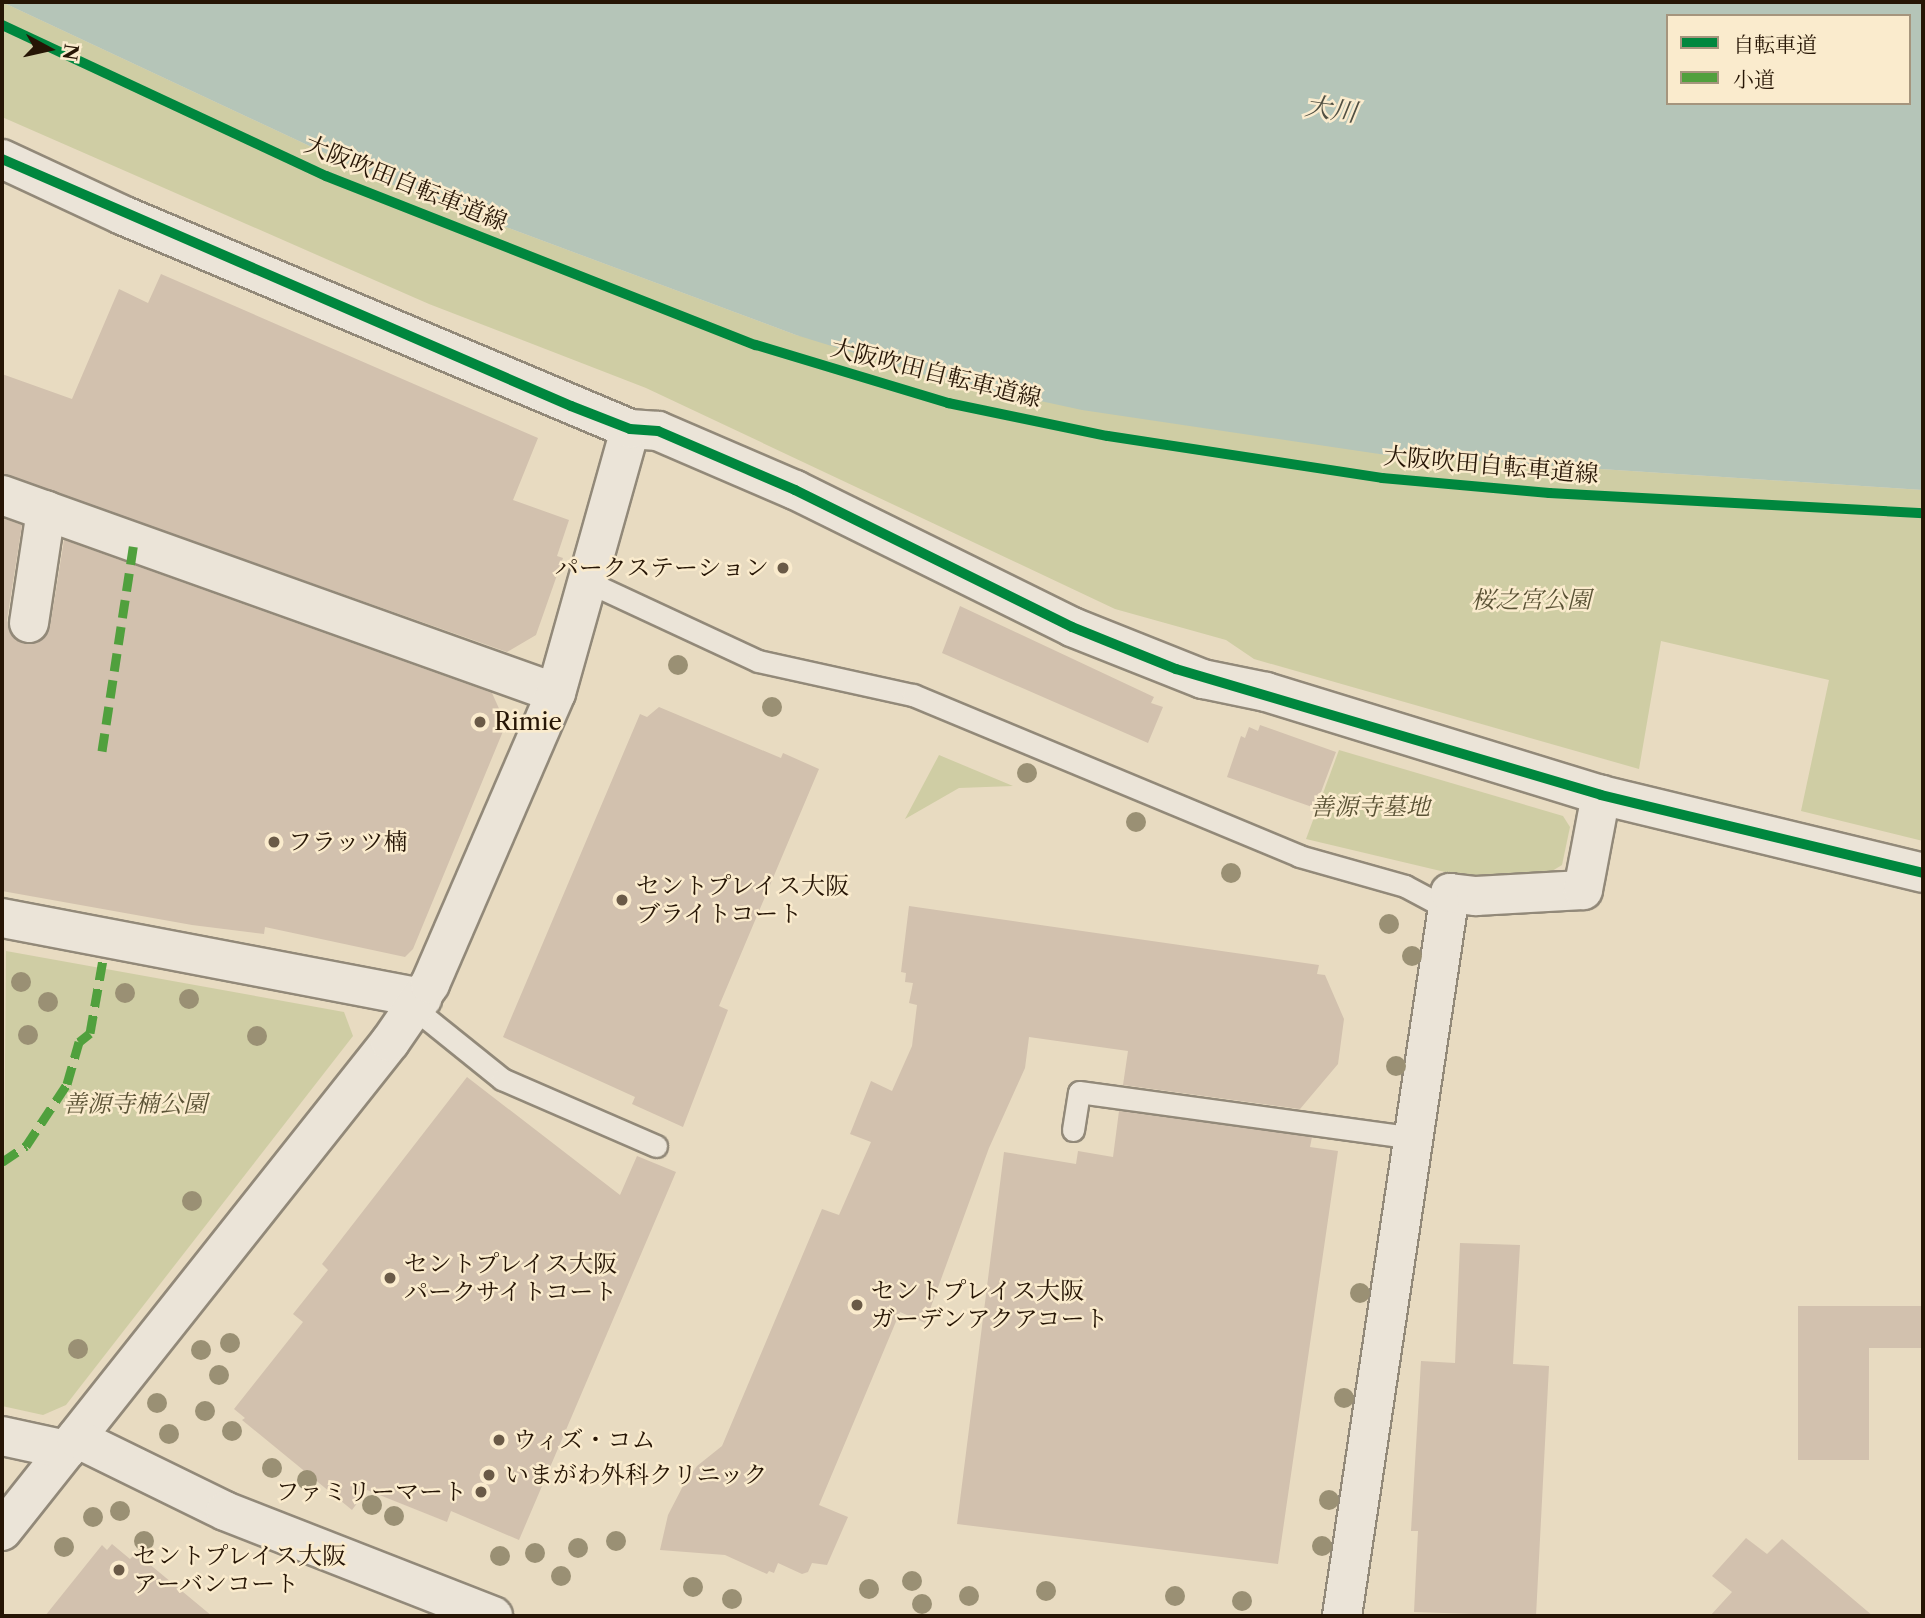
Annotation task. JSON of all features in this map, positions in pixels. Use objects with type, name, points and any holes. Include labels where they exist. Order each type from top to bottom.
[{"type":"street","points":[[2,159],[122,215],[630,429],[658,430],[795,489],[1072,627],[1189,674],[1266,692],[1601,795],[1923,873]]},
{"type":"street","points":[[2,1531],[418,1004],[556,693],[630,429]]},
{"type":"street","points":[[2,495],[556,693]]},
{"type":"street","points":[[29,623],[46,510]]},
{"type":"street","points":[[1342,1616],[1450,893],[1583,890],[1601,795]]},
{"type":"street","points":[[2,918],[418,1004]]},
{"type":"street","points":[[2,1436],[71,1444],[225,1511],[493,1616]]},
{"type":"lane","points":[[587,582],[758,661],[913,695],[1299,856],[1405,886],[1448,909]]},
{"type":"lane","points":[[418,1004],[502,1079],[656,1146]]},
{"type":"lane","points":[[1073,1130],[1079,1092],[1413,1138]]},
{"type":"green space","name":"桜之宮公園","points":[[2,2],[393,185],[796,335],[1386,455],[1923,490],[1923,841],[1801,811],[1829,680],[1661,641],[1639,769],[1254,659],[1226,640],[1115,609],[646,388],[429,304],[2,117]]},
{"type":"green space","name":"善源寺墓地","points":[[1339,750],[1563,816],[1570,827],[1562,865],[1552,871],[1466,877],[1306,839]]},
{"type":"green space","points":[[939,755],[1013,786],[959,788],[905,819]]},
{"type":"green space","name":"善源寺楠公園","points":[[6,951],[344,1012],[353,1036],[66,1405],[43,1415],[2,1406]]},
{"type":"water","name":"大川","points":[[2,2],[1923,2],[1923,490],[1386,455],[1082,410],[935,378],[796,335],[393,185]]},
{"type":"building","points":[[161,274],[538,438],[513,500],[569,520],[557,556],[563,558],[536,635],[507,652],[2,474],[2,374],[72,399],[119,289],[148,303]]},
{"type":"building","points":[[2,518],[22,525],[7,620],[15,640],[25,644],[38,643],[50,627],[64,540],[492,693],[506,724],[413,949],[405,957],[265,927],[264,934],[192,925],[2,891]]},
{"type":"building","points":[[960,606],[1154,697],[1151,703],[1163,707],[1148,743],[942,653]]},
{"type":"building","name":"セントプレイス大阪 ブライトコート","points":[[659,707],[781,758],[783,753],[819,769],[719,1006],[728,1010],[683,1127],[632,1104],[635,1097],[503,1037],[640,714],[647,717]]},
{"type":"building","points":[[1260,725],[1336,752],[1315,808],[1227,777],[1241,736],[1245,738],[1249,727],[1258,731]]},
{"type":"building","points":[[909,906],[1319,965],[1317,974],[1325,975],[1344,1019],[1338,1064],[1300,1109],[1123,1085],[1128,1051],[1029,1037],[1025,1068],[989,1148],[925,1323],[900,1312],[819,1505],[848,1517],[827,1565],[812,1563],[808,1572],[802,1574],[778,1563],[774,1573],[769,1571],[767,1574],[725,1555],[660,1550],[668,1515],[683,1486],[697,1466],[722,1446],[822,1209],[839,1215],[871,1142],[850,1134],[871,1081],[892,1091],[912,1046],[917,1005],[909,1003],[913,983],[905,982],[906,973],[901,972]]},
{"type":"building","points":[[467,1077],[620,1195],[637,1156],[676,1172],[519,1540],[451,1511],[447,1522],[367,1490],[352,1510],[242,1420],[245,1418],[234,1409],[303,1322],[293,1314],[328,1270],[322,1264]]},
{"type":"building","points":[[1119,1111],[1312,1137],[1310,1147],[1338,1151],[1278,1564],[957,1524],[1004,1152],[1076,1164],[1078,1151],[1113,1157]]},
{"type":"building","points":[[1460,1243],[1520,1245],[1513,1364],[1549,1366],[1536,1616],[1414,1612],[1418,1531],[1411,1531],[1421,1361],[1455,1363]]},
{"type":"building","points":[[1798,1306],[1923,1306],[1923,1348],[1869,1348],[1869,1460],[1798,1460]]},
{"type":"building","points":[[1746,1538],[1767,1554],[1782,1539],[1873,1616],[1710,1616],[1732,1592],[1712,1576]]},
{"type":"building","name":"セントプレイス大阪 アーバンコート","points":[[112,1544],[130,1559],[136,1553],[212,1616],[45,1616],[102,1545],[107,1550]]},
{"type":"marked path","points":[[102,751],[134,542]]},
{"type":"marked path","points":[[2,1162],[26,1146],[67,1084],[79,1042],[90,1033],[103,959]]},
{"type":"cycle path","name":"大阪吹田自転車道線","points":[[2,25],[326,176],[756,345],[948,403],[1108,436],[1382,478],[1549,493],[1923,513]]},
{"type":"cycle path","points":[[2,159],[571,406],[630,429],[658,431],[795,490],[1072,627],[1176,669],[1601,795],[1923,873]]},
{"type":"place","name":"パークステーション","points":[[783,568]]},
{"type":"place","name":"Rimie","points":[[480,722]]},
{"type":"place","name":"フラッツ楠","points":[[274,842]]},
{"type":"place","name":"セントプレイス大阪 ブライトコート","points":[[622,900]]},
{"type":"place","name":"セントプレイス大阪 パークサイトコート","points":[[390,1278]]},
{"type":"place","name":"セントプレイス大阪 ガーデンアクアコート","points":[[857,1305]]},
{"type":"place","name":"ウィズ・コム","points":[[499,1440]]},
{"type":"place","name":"いまがわ外科クリニック","points":[[489,1475]]},
{"type":"place","name":"ファミリーマート","points":[[481,1492]]},
{"type":"place","name":"セントプレイス大阪 アーバンコート","points":[[119,1570]]}]
